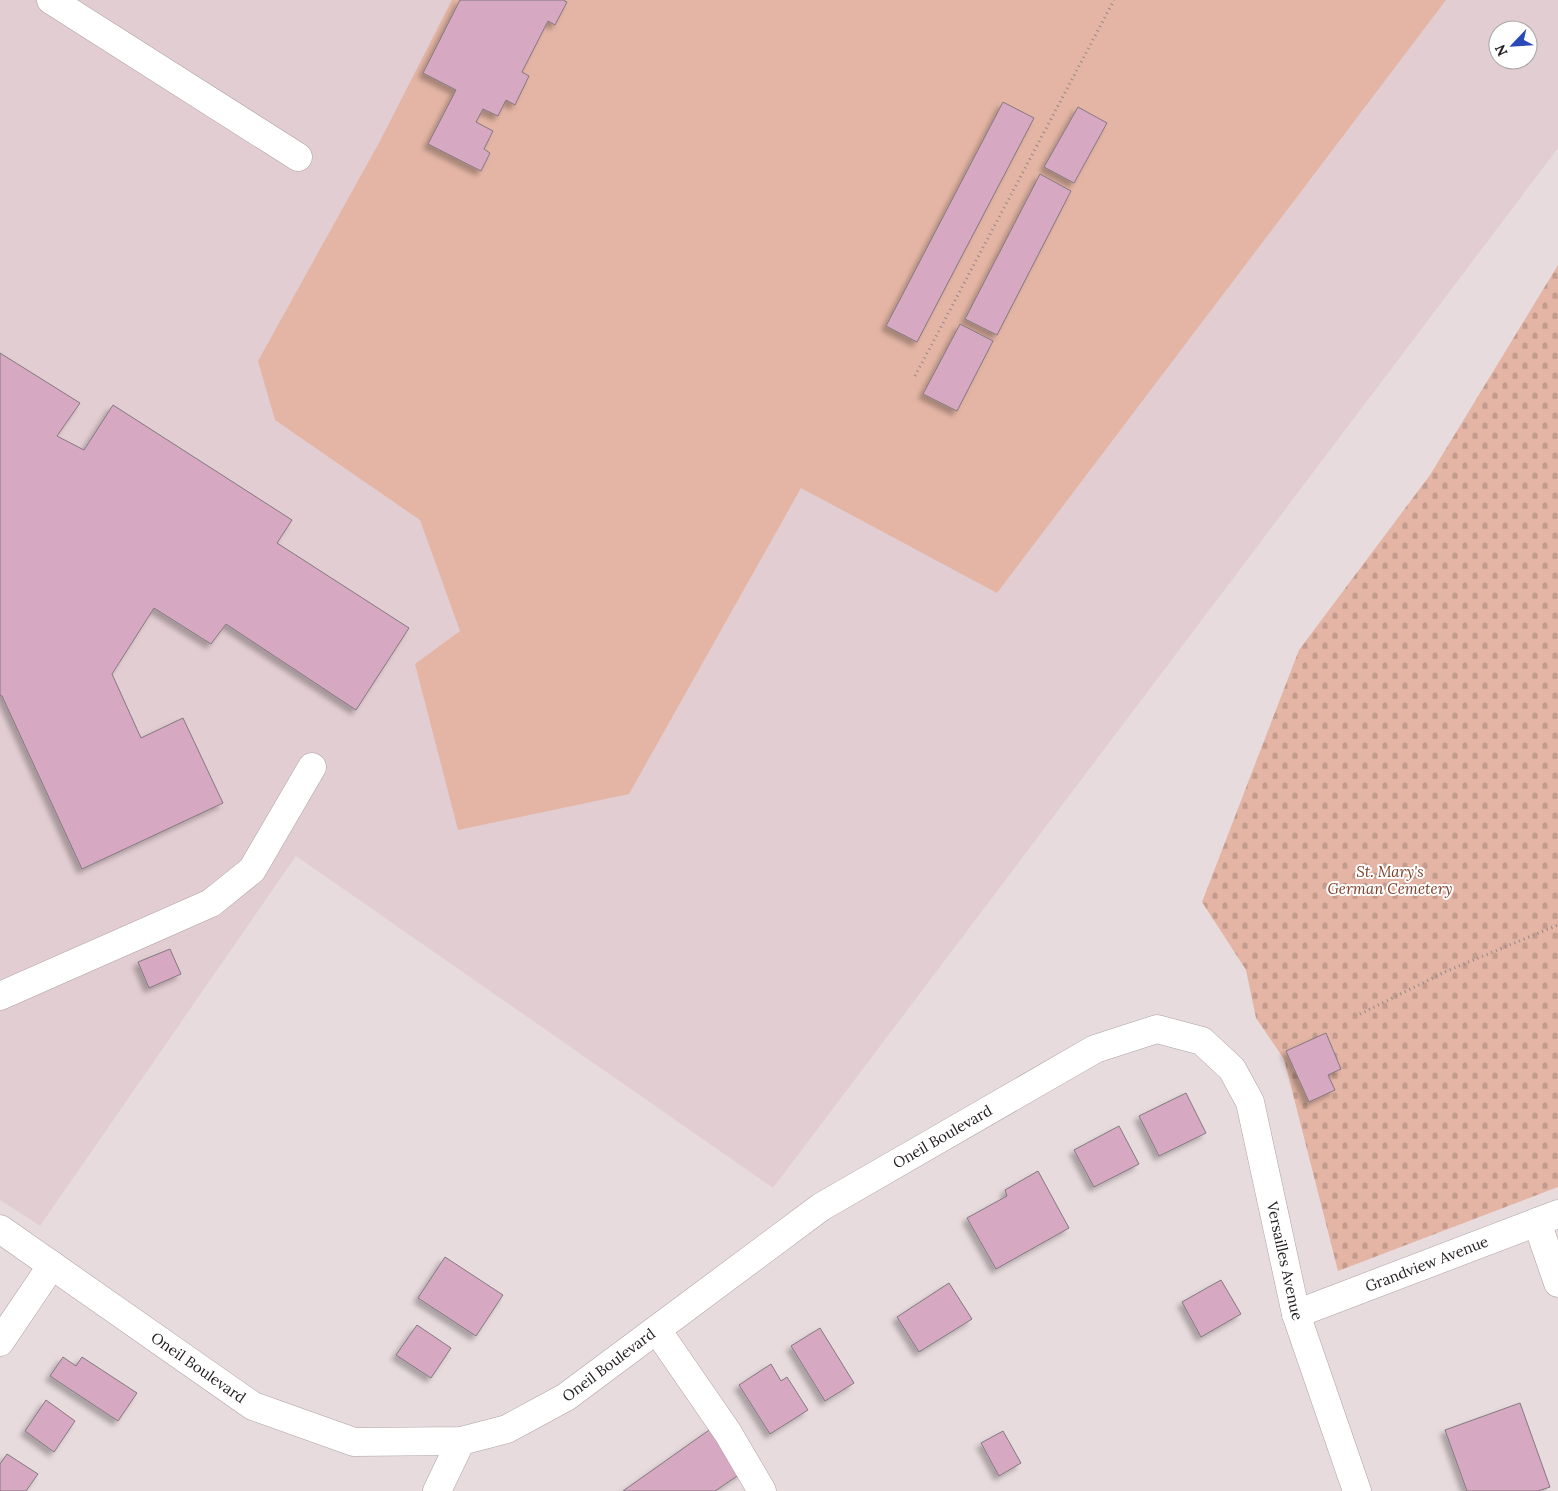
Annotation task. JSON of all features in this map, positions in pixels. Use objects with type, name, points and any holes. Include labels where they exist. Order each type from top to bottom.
[{"type":"street","points":[[51,0],[298,157]]},
{"type":"street","points":[[0,996],[211,903],[252,870],[312,767]]},
{"type":"street","name":"Oneil Boulevard","points":[[0,1229],[253,1406],[354,1442],[461,1441],[506,1429],[566,1397],[821,1207],[1095,1049],[1157,1029],[1202,1041]]},
{"type":"street","name":"Versailles Avenue","points":[[1202,1041],[1232,1069],[1250,1102],[1296,1314],[1357,1491]]},
{"type":"street","points":[[1547,1218],[1558,1283]]},
{"type":"street","name":"Grandview Avenue","points":[[1296,1314],[1547,1218]]},
{"type":"street","points":[[0,1342],[52,1265]]},
{"type":"street","points":[[657,1330],[728,1433],[762,1491]]},
{"type":"street","points":[[442,1489],[461,1441]]},
{"type":"path","points":[[915,376],[1114,0]]},
{"type":"path","points":[[1360,1014],[1447,971],[1558,925]]},
{"type":"shaded area","points":[[0,0],[1558,0],[1558,148],[773,1188],[296,856],[40,1226],[0,1200]]},
{"type":"green space","points":[[452,0],[1446,0],[997,593],[801,488],[629,794],[458,830],[415,664],[460,631],[420,520],[275,420],[258,361],[380,141]]},
{"type":"green space","name":"St. Mary's German Cemetery","points":[[1558,265],[1558,1187],[1338,1271],[1284,1059],[1256,1018],[1246,970],[1202,902],[1299,650],[1430,475]]},
{"type":"building","points":[[460,0],[563,0],[567,2],[555,25],[548,21],[522,72],[529,76],[515,105],[506,100],[498,116],[483,109],[476,122],[493,131],[484,149],[490,153],[481,171],[428,144],[456,90],[423,73]]},
{"type":"building","points":[[1003,102],[1034,118],[917,342],[886,326]]},
{"type":"building","points":[[1078,107],[1107,123],[1074,183],[1044,167]]},
{"type":"building","points":[[1040,174],[1071,191],[997,335],[965,319]]},
{"type":"building","points":[[960,324],[993,341],[957,411],[923,394]]},
{"type":"building","points":[[0,353],[80,403],[57,436],[84,450],[113,405],[292,520],[277,543],[409,628],[356,710],[226,624],[211,644],[154,608],[112,674],[141,738],[183,718],[223,803],[82,869],[0,695]]},
{"type":"building","points":[[170,949],[181,974],[149,988],[138,962]]},
{"type":"building","points":[[1326,1033],[1341,1069],[1328,1075],[1335,1090],[1309,1102],[1286,1051]]},
{"type":"building","points":[[1186,1093],[1206,1133],[1159,1156],[1139,1116]]},
{"type":"building","points":[[1119,1126],[1139,1164],[1094,1187],[1074,1150]]},
{"type":"building","points":[[1038,1171],[1069,1228],[996,1269],[967,1218],[1007,1196],[1005,1190]]},
{"type":"building","points":[[445,1257],[503,1295],[476,1336],[418,1298]]},
{"type":"building","points":[[1221,1280],[1241,1314],[1201,1337],[1182,1302]]},
{"type":"building","points":[[949,1283],[972,1319],[919,1352],[897,1317]]},
{"type":"building","points":[[417,1325],[451,1348],[431,1378],[396,1355]]},
{"type":"building","points":[[820,1328],[854,1383],[825,1401],[791,1346]]},
{"type":"building","points":[[63,1357],[76,1366],[82,1357],[137,1393],[118,1421],[50,1376]]},
{"type":"building","points":[[771,1364],[781,1381],[787,1377],[808,1410],[770,1434],[739,1385]]},
{"type":"building","points":[[46,1400],[75,1421],[54,1452],[25,1431]]},
{"type":"building","points":[[1520,1403],[1550,1487],[1538,1491],[1467,1491],[1445,1430]]},
{"type":"building","points":[[712,1428],[743,1472],[715,1491],[623,1491]]},
{"type":"building","points":[[1003,1431],[1021,1463],[999,1476],[981,1443]]},
{"type":"building","points":[[7,1454],[38,1474],[26,1491],[0,1491],[0,1464]]}]
